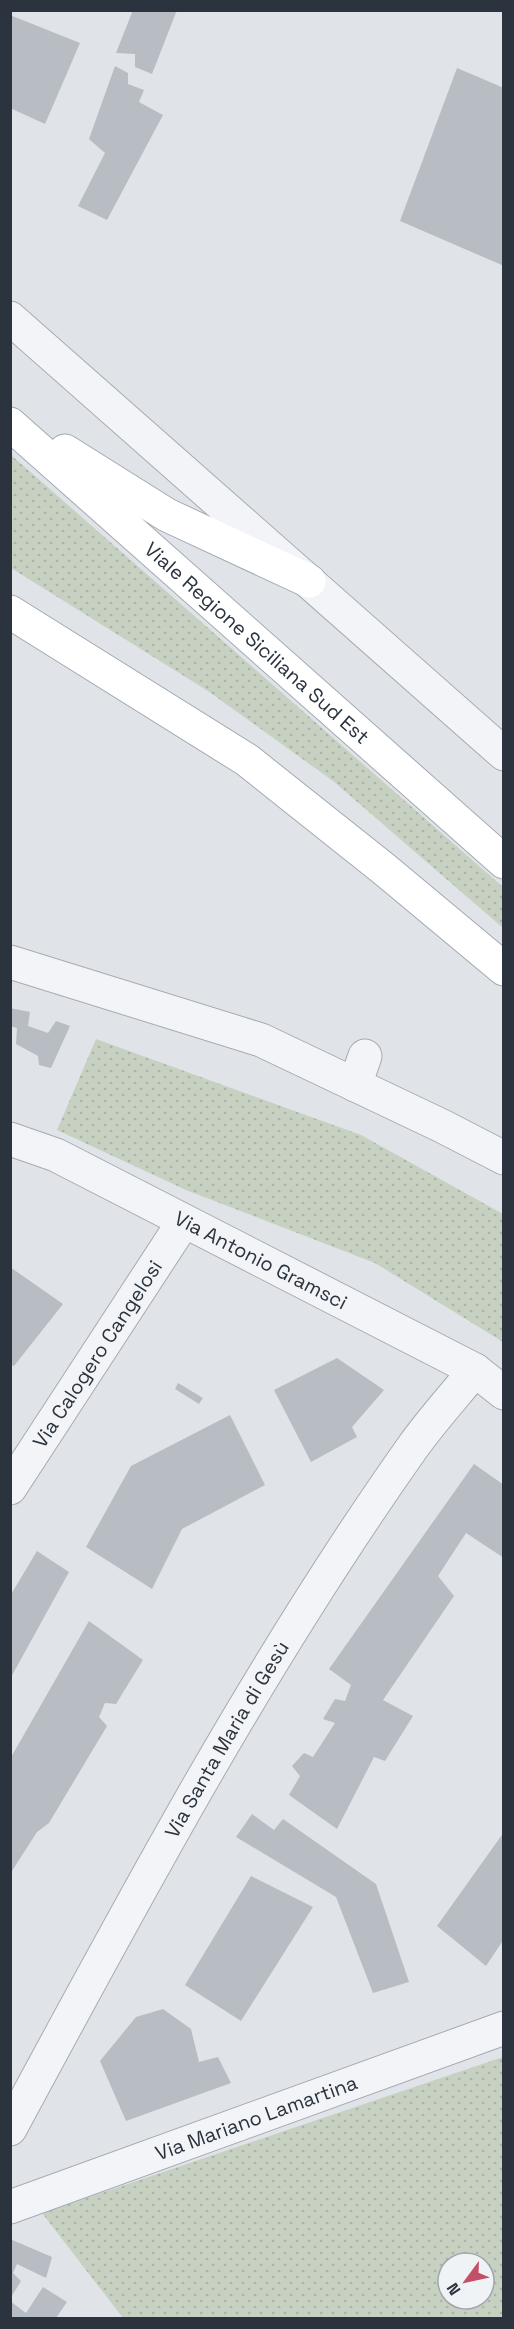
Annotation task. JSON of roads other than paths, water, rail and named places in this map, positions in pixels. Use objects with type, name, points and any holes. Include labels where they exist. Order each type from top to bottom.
[{"type":"main road","points":[[10,416],[167,515],[309,581]]},
{"type":"main road","name":"Viale Regione Siciliana Sud Est","points":[[10,424],[504,862]]},
{"type":"main road","points":[[10,612],[247,760],[384,869],[504,969]]},
{"type":"street","points":[[10,318],[504,754]]},
{"type":"street","points":[[10,962],[360,1070],[442,1126],[504,1158]]},
{"type":"street","name":"Via Antonio Gramsci","points":[[10,1139],[56,1155],[475,1370],[504,1393]]},
{"type":"street","name":"Via Calogero Cangelosi","points":[[10,1488],[184,1221]]},
{"type":"street","name":"Via Santa Maria di Gesù","points":[[10,2129],[117,1931],[218,1753],[319,1586],[413,1446],[475,1370]]},
{"type":"street","name":"Via Mariano Lamartina","points":[[10,2207],[504,2028]]}]
